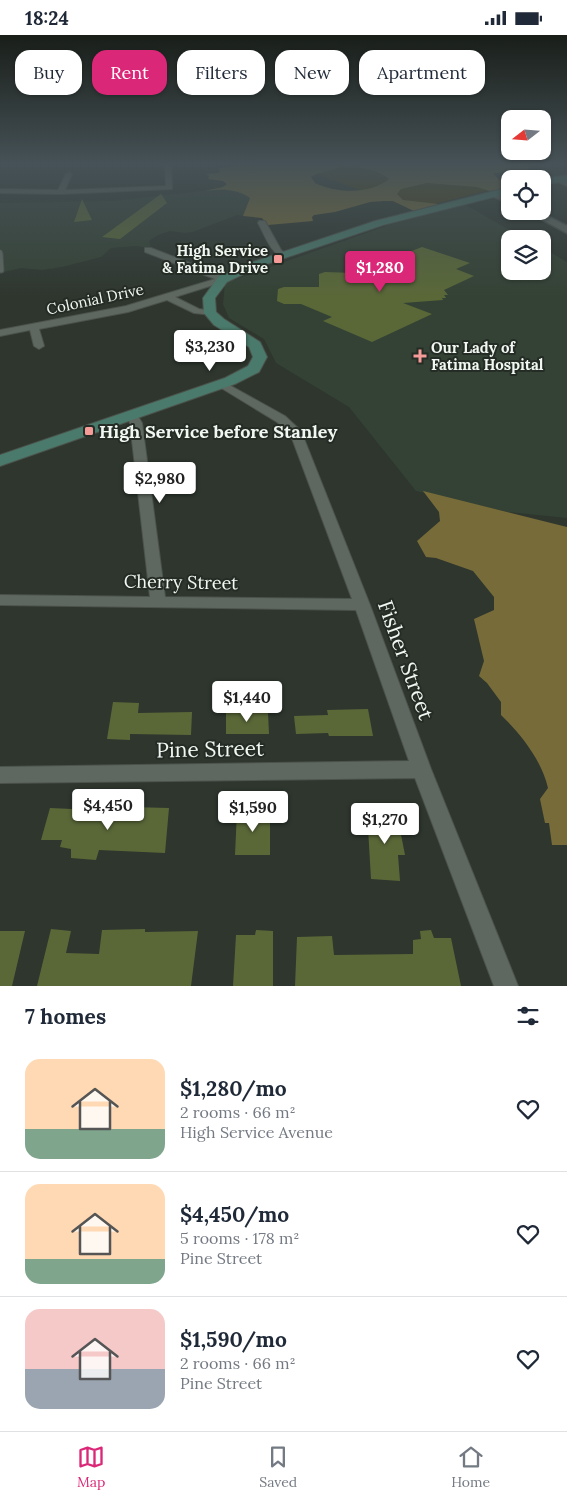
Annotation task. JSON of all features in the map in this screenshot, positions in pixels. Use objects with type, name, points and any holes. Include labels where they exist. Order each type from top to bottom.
[{"type":"main road","points":[[0,461],[222,384],[254,369],[260,357],[255,345],[219,322],[210,313],[209,298],[223,279],[283,255],[397,217],[434,208]]},
{"type":"street","points":[[548,220],[567,230]]},
{"type":"street","points":[[262,223],[278,251],[283,255]]},
{"type":"street","points":[[148,250],[223,279]]},
{"type":"street","name":"Colonial Drive","points":[[0,333],[128,309],[223,279]]},
{"type":"street","points":[[168,297],[197,311],[210,313]]},
{"type":"street","points":[[34,327],[39,346]]},
{"type":"street","name":"Fisher Street","points":[[222,384],[281,419],[295,431],[362,605],[421,769],[506,986]]},
{"type":"street","points":[[132,415],[136,423],[158,602]]},
{"type":"street","name":"Cherry Street","points":[[0,600],[362,605]]},
{"type":"street","name":"Pine Street","points":[[0,775],[421,769]]},
{"type":"lane","points":[[0,253],[1,270]]},
{"type":"shaded area","points":[[0,208],[246,208],[243,216],[237,215],[193,232],[170,231],[158,235],[149,241],[151,248],[136,246],[111,248],[101,257],[62,267],[42,270],[21,268],[0,273]]},
{"type":"shaded area","points":[[246,208],[348,208],[314,215],[312,217],[313,221],[268,225],[262,218],[243,216]]},
{"type":"shaded area","points":[[408,208],[432,208],[416,212]]},
{"type":"shaded area","name":"Our Lady of Fatima Hospital","points":[[452,208],[472,208],[509,230],[501,230],[501,280],[551,280],[551,253],[567,262],[567,518],[508,512],[416,491],[349,407],[276,363],[264,339],[229,318],[223,304],[225,283],[400,221]]},
{"type":"shaded area","points":[[423,491],[567,527],[567,845],[552,845],[549,823],[545,823],[540,799],[548,788],[541,768],[523,739],[501,715],[501,702],[487,683],[479,676],[484,661],[474,619],[494,610],[494,597],[473,571],[436,558],[426,557],[417,541],[440,521],[439,512]]},
{"type":"building","points":[[79,208],[86,208],[92,220],[74,222]]},
{"type":"building","points":[[141,208],[160,208],[120,239],[102,237]]},
{"type":"building","points":[[422,247],[470,263],[456,269],[474,276],[444,290],[448,295],[444,295],[446,298],[442,298],[443,300],[403,303],[432,314],[372,342],[323,321],[332,317],[301,304],[284,304],[277,301],[278,289],[284,287],[319,287],[319,274],[325,272],[354,273]]},
{"type":"building","points":[[113,702],[139,703],[138,713],[192,712],[191,735],[130,734],[130,740],[107,739]]},
{"type":"building","points":[[368,709],[373,736],[329,736],[328,733],[296,734],[294,716],[328,715],[327,710]]},
{"type":"building","points":[[268,712],[269,734],[226,734],[226,713]]},
{"type":"building","points":[[130,807],[169,808],[165,853],[99,850],[96,860],[71,858],[71,849],[60,847],[62,840],[41,840],[50,808],[94,810],[93,815],[128,816]]},
{"type":"building","points":[[396,809],[405,855],[398,855],[400,881],[371,879],[367,811]]},
{"type":"building","points":[[270,810],[270,855],[235,855],[237,811]]},
{"type":"building","points":[[51,929],[71,931],[66,953],[99,954],[102,930],[145,929],[145,932],[198,931],[191,986],[37,986]]},
{"type":"building","points":[[256,930],[273,931],[273,986],[233,986],[236,935],[255,935]]},
{"type":"building","points":[[431,930],[434,938],[451,938],[461,986],[295,986],[297,937],[332,936],[334,955],[413,954],[413,940],[421,939],[420,931]]},
{"type":"building","points":[[0,931],[25,931],[12,986],[0,986]]},
{"type":"place","name":"High Service & Fatima Drive","points":[[278,259]]},
{"type":"place","name":"Our Lady of Fatima Hospital","points":[[420,356]]},
{"type":"place","name":"High Service before Stanley","points":[[89,431]]}]
